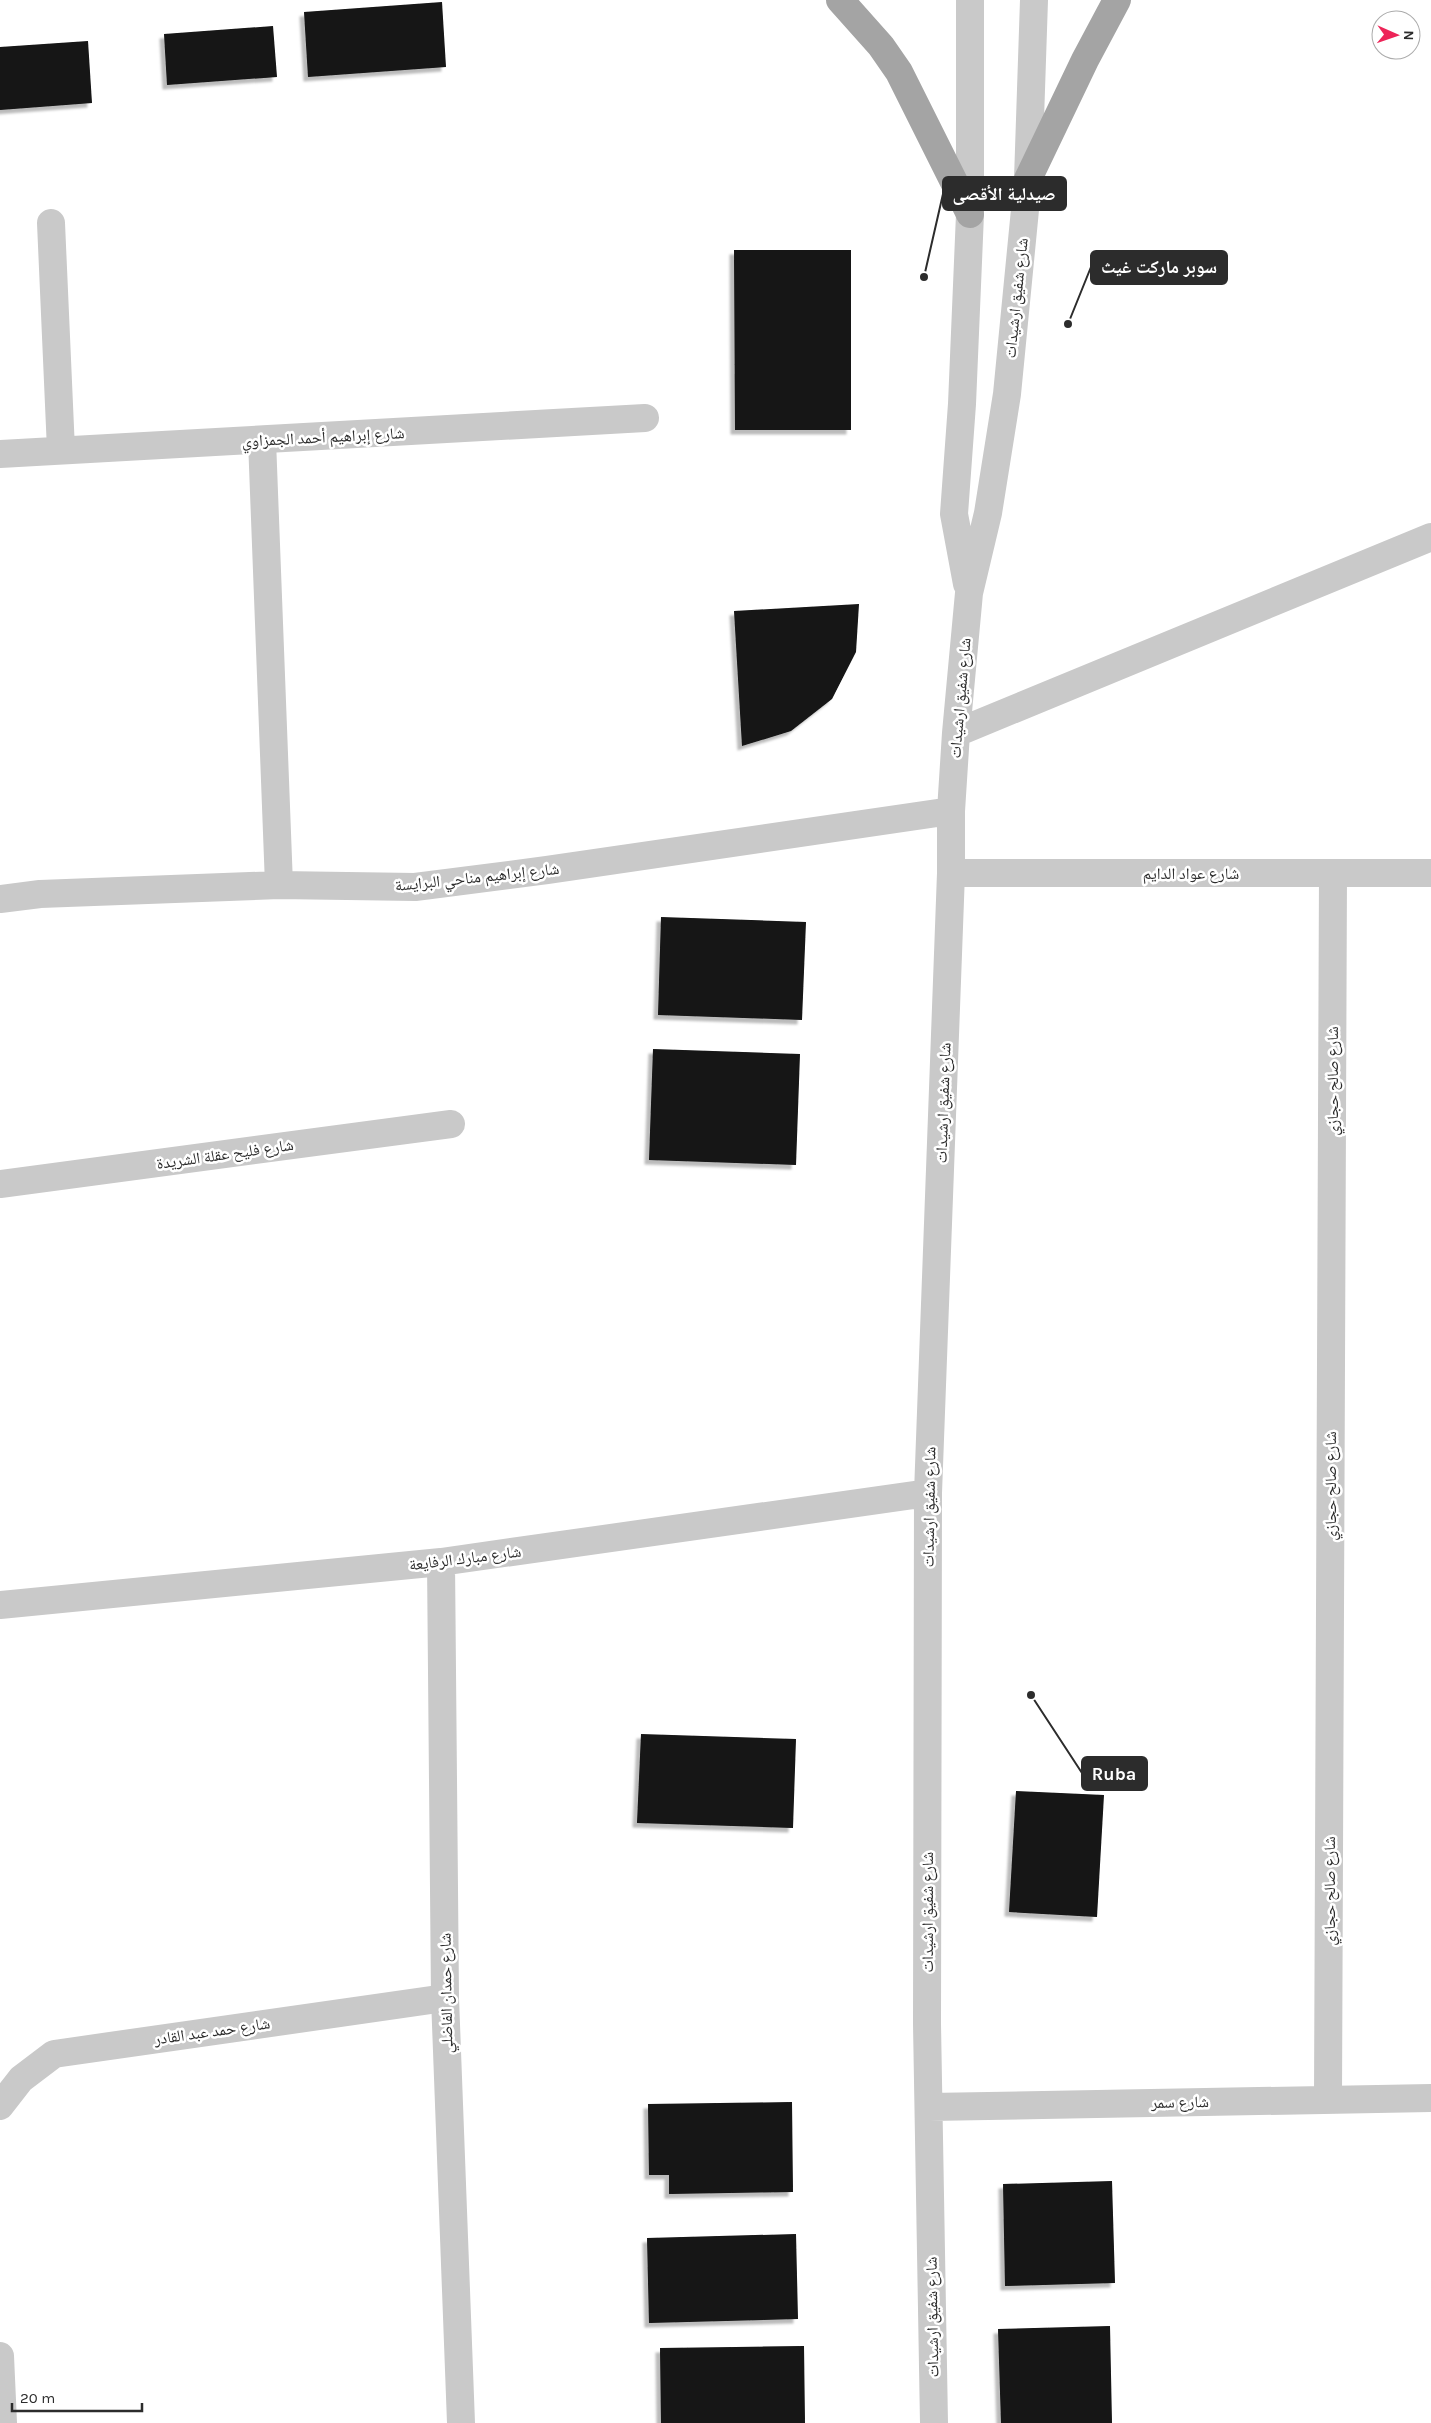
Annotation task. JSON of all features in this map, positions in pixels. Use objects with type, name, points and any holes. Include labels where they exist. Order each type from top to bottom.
[{"type":"main road","points":[[840,0],[881,46],[899,72],[970,214]]},
{"type":"main road","points":[[1028,179],[1085,60],[1117,0]]},
{"type":"street","name":"شارع شفيق ارشيدات","points":[[969,593],[954,514],[962,404],[970,214],[970,0]]},
{"type":"street","name":"شارع شفيق ارشيدات","points":[[934,2423],[927,2024],[928,1493],[951,873],[951,810],[969,593],[988,513],[1007,394],[1028,179],[1034,0]]},
{"type":"street","points":[[51,223],[61,450]]},
{"type":"street","name":"شارع إبراهيم أحمد الجمزاوي","points":[[0,454],[645,418]]},
{"type":"street","points":[[262,440],[278,885]]},
{"type":"street","points":[[956,733],[1431,537]]},
{"type":"street","name":"شارع إبراهيم مناحي البرايسة","points":[[0,899],[40,894],[278,885],[415,887],[556,869],[951,810]]},
{"type":"street","name":"شارع عواد الدايم","points":[[951,873],[1431,873]]},
{"type":"street","name":"شارع صالح حجازي","points":[[1328,2099],[1333,873]]},
{"type":"street","name":"شارع فليح عقلة الشريدة","points":[[0,1184],[450,1124]]},
{"type":"street","name":"شارع مبارك الرفايعة","points":[[0,1606],[441,1562],[928,1493]]},
{"type":"street","name":"شارع حمدان الفاضلي","points":[[441,1562],[445,1998],[461,2423]]},
{"type":"street","name":"شارع حمد عبد القادر","points":[[0,2106],[21,2079],[54,2054],[445,1998]]},
{"type":"street","name":"شارع سمر","points":[[929,2107],[1431,2098]]},
{"type":"street","points":[[0,2356],[3,2423]]},
{"type":"building","points":[[442,2],[446,67],[308,77],[304,12]]},
{"type":"building","points":[[273,26],[277,77],[167,85],[164,34]]},
{"type":"building","points":[[88,41],[92,103],[0,110],[0,47]]},
{"type":"building","points":[[734,250],[851,250],[851,430],[735,430]]},
{"type":"building","points":[[859,604],[856,652],[832,699],[791,731],[742,746],[734,611]]},
{"type":"building","points":[[661,917],[806,922],[802,1020],[658,1015]]},
{"type":"building","points":[[653,1049],[800,1054],[796,1165],[649,1160]]},
{"type":"building","points":[[641,1734],[796,1739],[793,1828],[637,1823]]},
{"type":"building","points":[[1016,1791],[1104,1795],[1097,1917],[1009,1912]]},
{"type":"building","points":[[792,2102],[793,2192],[669,2194],[669,2175],[649,2175],[648,2104]]},
{"type":"building","points":[[1112,2181],[1115,2283],[1005,2286],[1003,2184]]},
{"type":"building","points":[[796,2234],[798,2319],[649,2323],[647,2238]]},
{"type":"building","points":[[1110,2326],[1112,2423],[1001,2423],[998,2329]]},
{"type":"building","points":[[804,2346],[805,2423],[661,2423],[660,2348]]},
{"type":"place","name":"صيدلية الأقصى","points":[[924,277]]},
{"type":"place","name":"سوبر ماركت غيث","points":[[1068,324]]},
{"type":"place","name":"Ruba","points":[[1031,1695]]}]
